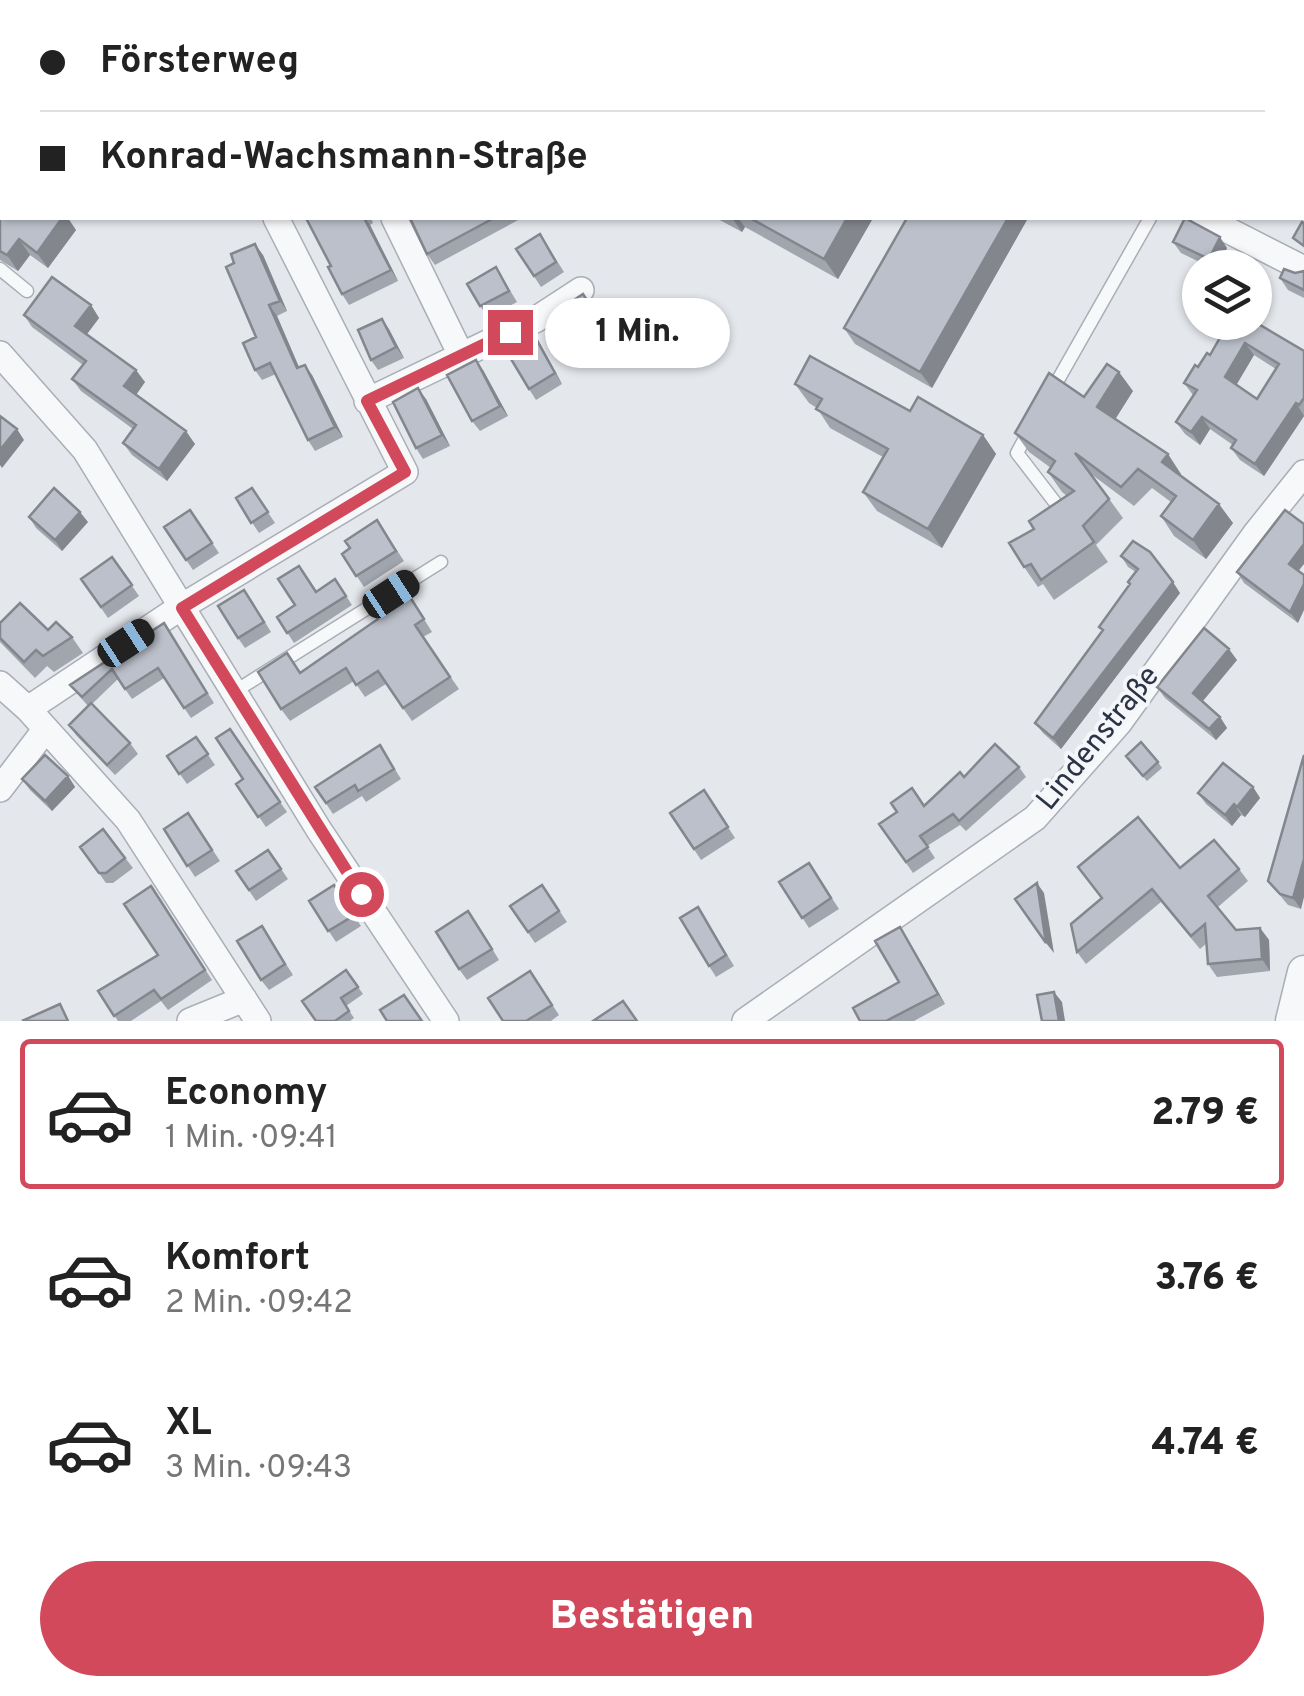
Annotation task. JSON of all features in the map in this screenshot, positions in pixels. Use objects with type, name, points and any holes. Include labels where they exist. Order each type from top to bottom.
[{"type":"street","points":[[28,709],[182,608],[405,472],[277,220]]},
{"type":"street","points":[[395,220],[461,355]]},
{"type":"street","points":[[1208,220],[1304,268]]},
{"type":"street","points":[[367,401],[535,320],[580,290]]},
{"type":"street","points":[[0,354],[85,450],[319,830],[446,1021]]},
{"type":"street","name":"Lindenstraße","points":[[745,1021],[1035,818],[1119,723],[1304,473]]},
{"type":"street","points":[[0,684],[28,709],[128,820],[258,1021]]},
{"type":"street","points":[[0,788],[44,730]]},
{"type":"street","points":[[1292,1021],[1304,972]]},
{"type":"street","points":[[190,1021],[244,999]]},
{"type":"lane","points":[[1045,403],[1149,220]]},
{"type":"lane","points":[[0,270],[27,291]]},
{"type":"lane","points":[[1036,420],[1016,454],[1057,505]]},
{"type":"lane","points":[[234,692],[441,562]]},
{"type":"building","points":[[0,220],[61,220],[37,253],[19,239],[7,255],[0,251]]},
{"type":"building","points":[[307,220],[365,220],[391,270],[342,294],[328,267],[331,266]]},
{"type":"building","points":[[411,220],[490,220],[427,254]]},
{"type":"building","points":[[754,220],[846,220],[824,259]]},
{"type":"building","points":[[906,220],[1007,220],[920,372],[844,328]]},
{"type":"building","points":[[1184,220],[1220,237],[1214,250],[1190,250],[1173,242]]},
{"type":"building","points":[[1304,223],[1304,246],[1293,238]]},
{"type":"building","points":[[540,234],[556,262],[534,276],[516,249]]},
{"type":"building","points":[[255,244],[280,301],[269,305],[297,368],[305,365],[335,427],[308,440],[270,363],[255,370],[243,343],[256,337],[226,267],[234,263],[231,254]]},
{"type":"building","points":[[496,267],[509,291],[480,306],[467,284]]},
{"type":"building","points":[[1284,269],[1304,271],[1304,290],[1280,278]]},
{"type":"building","points":[[52,277],[91,305],[75,326],[136,370],[124,386],[186,431],[159,469],[123,443],[136,425],[72,379],[86,361],[24,315]]},
{"type":"building","points":[[583,294],[610,337],[585,354],[557,311]]},
{"type":"building","points":[[382,319],[396,347],[371,360],[358,330]]},
{"type":"building","points":[[530,328],[555,373],[529,389],[502,344]]},
{"type":"building","points":[[1272,332],[1304,351],[1304,398],[1299,405],[1296,403],[1255,464],[1231,448],[1236,440],[1202,417],[1191,432],[1176,422],[1197,390],[1184,383],[1207,353],[1210,355],[1219,340],[1272,340]],"holes":[[[1245,343],[1279,364],[1257,399],[1225,377]]]},
{"type":"building","points":[[810,356],[910,411],[918,397],[983,435],[928,529],[863,492],[888,449],[816,409],[822,399],[795,384]]},
{"type":"building","points":[[476,360],[500,406],[472,421],[447,375]]},
{"type":"building","points":[[1107,364],[1119,372],[1097,407],[1168,454],[1162,462],[1219,504],[1193,540],[1161,516],[1176,496],[1138,469],[1121,487],[1075,453],[1109,499],[1083,526],[1094,542],[1041,580],[1031,564],[1024,567],[1009,543],[1034,529],[1029,521],[1074,491],[1048,472],[1055,461],[1015,433],[1049,373],[1084,397]]},
{"type":"building","points":[[418,388],[442,435],[416,448],[393,402]]},
{"type":"building","points":[[0,416],[17,429],[0,450]]},
{"type":"building","points":[[54,488],[80,512],[55,540],[29,517]]},
{"type":"building","points":[[252,488],[268,512],[251,523],[236,498]]},
{"type":"building","points":[[190,510],[212,543],[186,560],[164,527]]},
{"type":"building","points":[[1285,510],[1304,524],[1304,544],[1289,564],[1304,575],[1304,584],[1290,612],[1237,572]]},
{"type":"building","points":[[377,520],[396,551],[356,576],[342,554],[350,548],[345,541]]},
{"type":"building","points":[[1133,541],[1150,552],[1173,582],[1053,738],[1035,723],[1103,630],[1099,627],[1130,584],[1138,569],[1121,556]]},
{"type":"building","points":[[112,557],[132,585],[101,607],[81,579]]},
{"type":"building","points":[[299,566],[316,592],[335,579],[346,596],[287,633],[277,617],[295,605],[278,579]]},
{"type":"building","points":[[403,586],[424,619],[415,625],[450,677],[403,708],[378,671],[356,685],[346,668],[281,709],[258,672],[287,653],[300,673],[378,619],[370,607]]},
{"type":"building","points":[[244,590],[264,622],[238,638],[218,606]]},
{"type":"building","points":[[20,603],[48,630],[56,622],[72,637],[43,656],[36,650],[24,662],[0,638],[0,623]]},
{"type":"building","points":[[164,623],[207,693],[184,708],[158,668],[125,689],[112,669],[82,697],[70,685]]},
{"type":"building","points":[[1204,628],[1229,649],[1193,693],[1220,717],[1209,729],[1157,687]]},
{"type":"building","points":[[91,703],[130,743],[107,765],[69,725]]},
{"type":"building","points":[[230,729],[280,802],[258,817],[236,784],[243,779],[216,738]]},
{"type":"building","points":[[196,737],[208,754],[179,774],[167,756]]},
{"type":"building","points":[[1141,742],[1158,762],[1143,776],[1126,756]]},
{"type":"building","points":[[995,744],[1019,767],[959,821],[953,814],[920,836],[928,847],[906,862],[879,824],[897,812],[891,803],[912,788],[924,806],[960,772],[964,777]]},
{"type":"building","points":[[380,745],[394,769],[358,791],[355,785],[326,803],[315,787]]},
{"type":"building","points":[[45,755],[68,776],[45,801],[22,779]]},
{"type":"building","points":[[1304,755],[1304,859],[1293,898],[1280,894],[1268,881]]},
{"type":"building","points":[[1223,763],[1253,787],[1225,815],[1198,793]]},
{"type":"building","points":[[704,790],[728,827],[694,849],[670,813]]},
{"type":"building","points":[[188,813],[212,850],[187,866],[164,829]]},
{"type":"building","points":[[1138,817],[1180,868],[1214,840],[1239,869],[1208,896],[1236,930],[1260,928],[1262,959],[1208,964],[1205,924],[1191,936],[1152,889],[1077,952],[1071,924],[1102,898],[1078,867]]},
{"type":"building","points":[[103,829],[125,858],[106,873],[99,873],[80,847]]},
{"type":"building","points":[[268,850],[281,869],[249,890],[236,871]]},
{"type":"building","points":[[809,863],[831,898],[802,918],[779,882]]},
{"type":"building","points":[[1037,883],[1046,943],[1015,899]]},
{"type":"building","points":[[334,885],[353,916],[328,931],[309,901]]},
{"type":"building","points":[[542,885],[559,911],[528,932],[510,906]]},
{"type":"building","points":[[151,886],[205,970],[161,999],[154,990],[114,1016],[98,991],[158,955],[124,904]]},
{"type":"building","points":[[698,907],[726,955],[709,966],[680,918]]},
{"type":"building","points":[[468,911],[492,949],[459,969],[436,932]]},
{"type":"building","points":[[262,926],[285,964],[261,980],[237,941]]},
{"type":"building","points":[[900,927],[938,994],[886,1021],[860,1021],[853,1008],[899,982],[875,941]]},
{"type":"building","points":[[346,970],[358,987],[341,998],[349,1011],[335,1021],[316,1021],[302,1001]]},
{"type":"building","points":[[530,971],[552,1005],[526,1021],[503,1021],[488,998]]},
{"type":"building","points":[[1054,992],[1059,1021],[1042,1021],[1037,995]]},
{"type":"building","points":[[404,995],[422,1021],[387,1021],[380,1010]]},
{"type":"building","points":[[623,1001],[637,1021],[593,1021]]},
{"type":"building","points":[[60,1004],[68,1021],[22,1021]]},
{"type":"route","points":[[361,894],[182,608],[405,472],[367,401],[510,332]]}]
